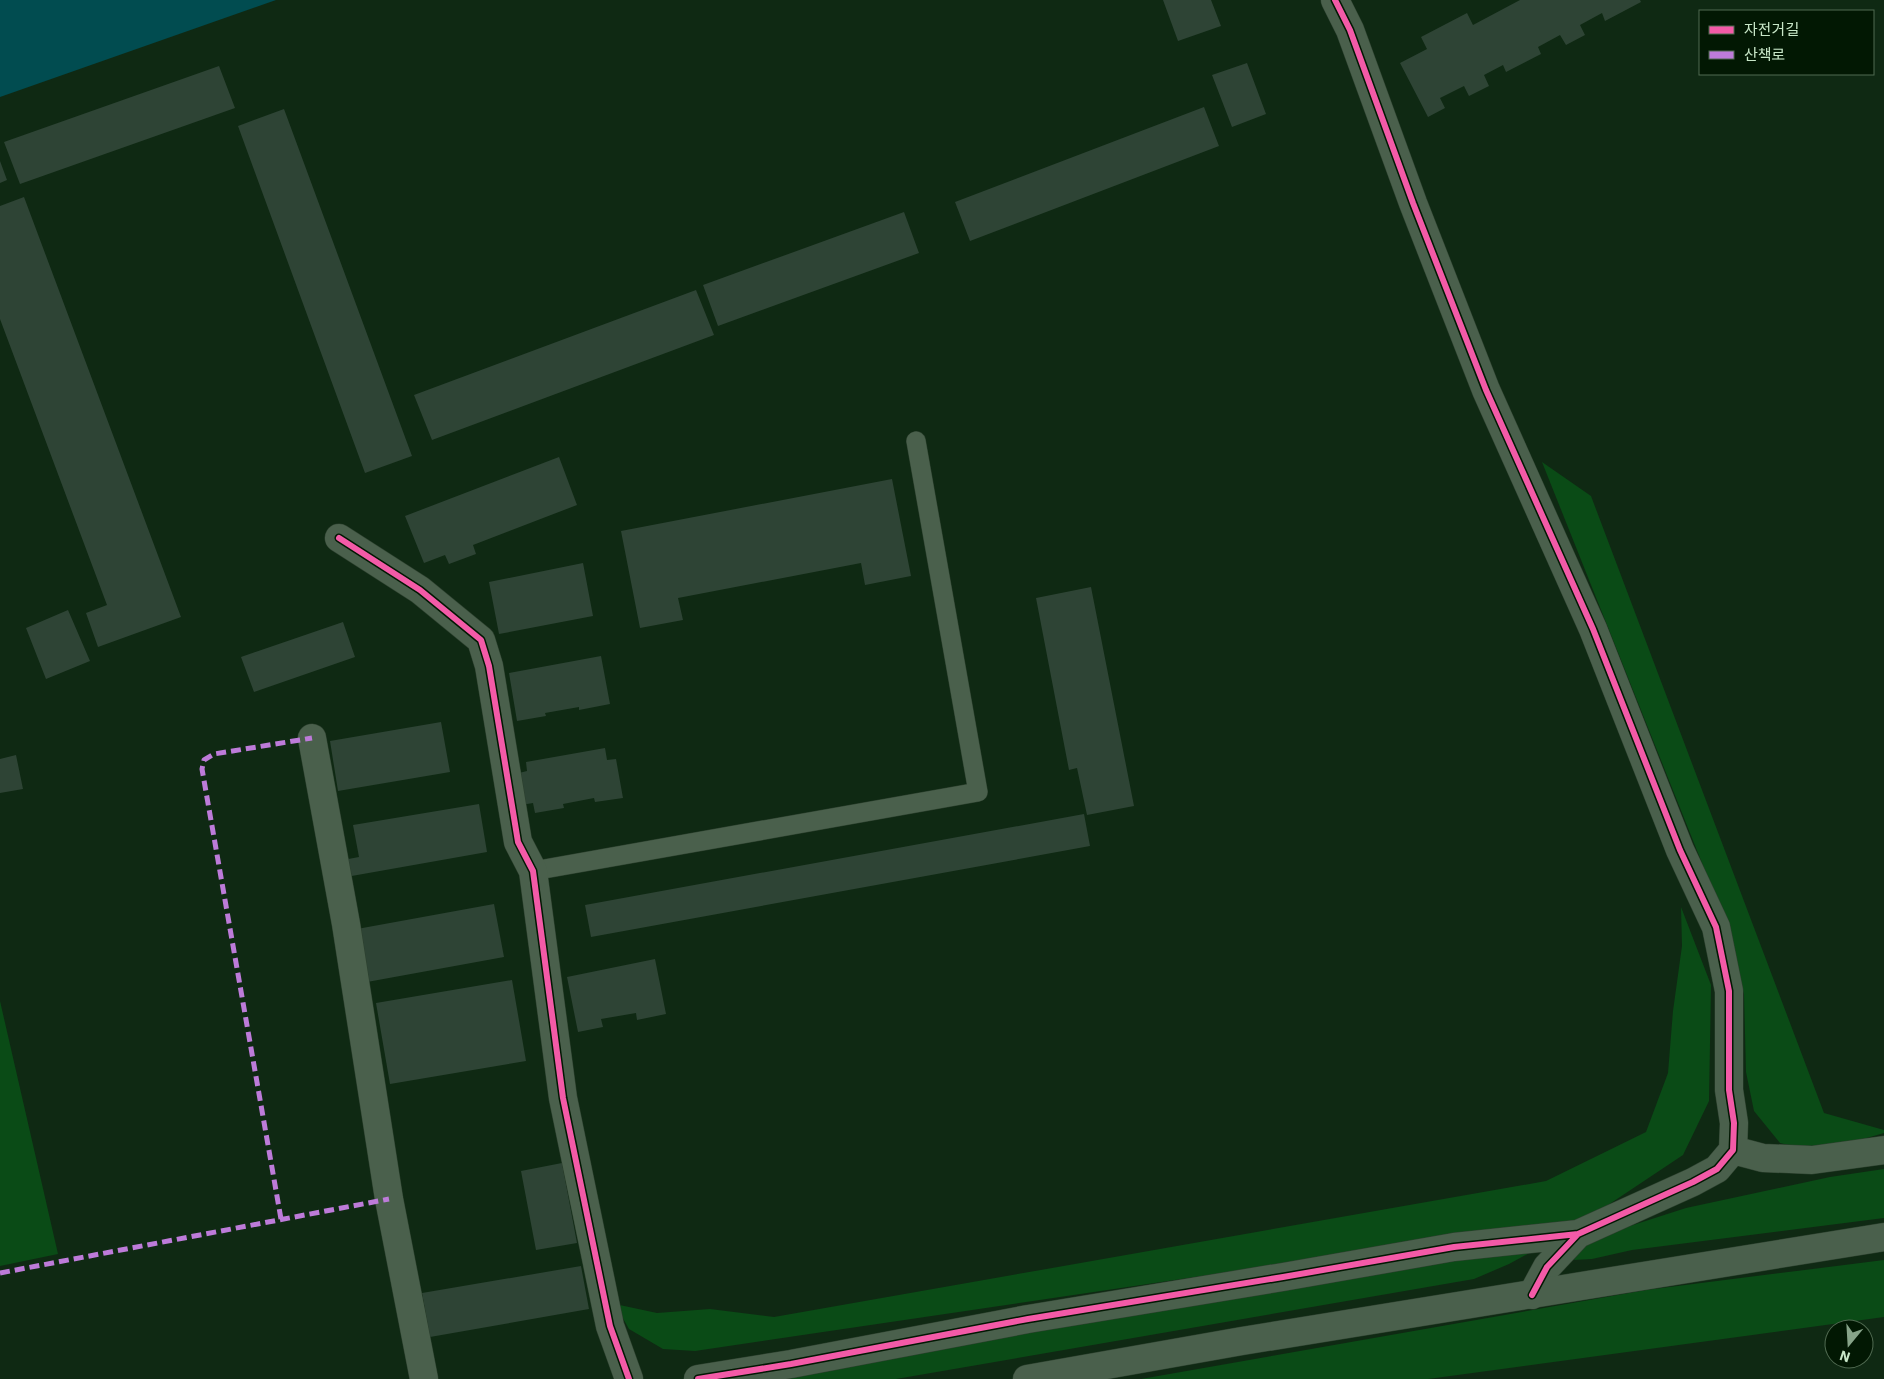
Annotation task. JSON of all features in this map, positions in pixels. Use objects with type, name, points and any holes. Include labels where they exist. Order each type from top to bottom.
[{"type":"street","points":[[698,1379],[791,1364],[1028,1319],[1454,1247],[1578,1234],[1694,1182],[1717,1169],[1733,1150],[1734,1123],[1729,1090],[1729,991],[1716,927],[1680,850],[1593,629],[1486,390],[1413,203],[1350,30],[1335,0]]},
{"type":"street","points":[[339,538],[420,590],[481,640],[490,666],[518,842],[534,871],[563,1098],[610,1326],[629,1379]]},
{"type":"street","points":[[312,738],[346,924],[389,1200],[424,1379]]},
{"type":"street","points":[[1733,1150],[1762,1158],[1812,1160],[1884,1150]]},
{"type":"street","points":[[1532,1295],[1547,1267],[1578,1234]]},
{"type":"street","points":[[1027,1379],[1233,1342],[1884,1237]]},
{"type":"lane","points":[[534,871],[978,792],[916,442]]},
{"type":"green space","points":[[1542,462],[1591,496],[1824,1113],[1884,1130],[1884,1133],[1818,1152],[1780,1143],[1754,1111],[1746,1072],[1744,994],[1708,878]]},
{"type":"green space","points":[[1681,907],[1711,985],[1709,1101],[1683,1155],[1587,1219],[695,1351],[663,1349],[629,1329],[615,1304],[657,1313],[710,1309],[774,1317],[1546,1181],[1646,1132],[1668,1073],[1673,1011],[1682,946]]},
{"type":"green space","points":[[0,1001],[58,1254],[0,1266]]},
{"type":"green space","points":[[1884,1169],[1884,1218],[1632,1250],[1592,1259],[1574,1260],[1577,1249],[1602,1235],[1686,1208],[1830,1177]]},
{"type":"green space","points":[[1546,1244],[1509,1264],[1474,1279],[896,1379],[738,1379]]},
{"type":"green space","points":[[1884,1260],[1884,1317],[1869,1319],[1824,1319],[1824,1325],[1428,1379],[1141,1379],[1646,1290]]},
{"type":"water","points":[[0,0],[276,0],[0,97]]},
{"type":"building","points":[[1163,0],[1211,0],[1221,26],[1178,41]]},
{"type":"building","points":[[1520,0],[1640,0],[1641,2],[1605,21],[1602,13],[1580,25],[1585,35],[1566,45],[1560,35],[1538,47],[1541,54],[1506,72],[1503,65],[1484,75],[1489,86],[1469,96],[1464,86],[1440,98],[1445,108],[1428,117],[1400,63],[1427,49],[1421,37],[1467,13],[1473,25]]},
{"type":"building","points":[[1247,63],[1266,114],[1232,127],[1212,75]]},
{"type":"building","points":[[219,66],[235,108],[20,184],[4,142]]},
{"type":"building","points":[[1204,107],[1219,146],[970,241],[955,202]]},
{"type":"building","points":[[284,109],[412,456],[365,473],[238,126]]},
{"type":"building","points":[[0,161],[7,180],[0,183]]},
{"type":"building","points":[[24,197],[181,617],[98,647],[86,613],[107,605],[0,319],[0,206]]},
{"type":"building","points":[[904,212],[919,253],[718,326],[703,285]]},
{"type":"building","points":[[696,290],[714,335],[432,440],[414,395]]},
{"type":"building","points":[[559,457],[577,505],[473,545],[476,554],[449,564],[445,555],[424,563],[405,516]]},
{"type":"building","points":[[892,479],[911,576],[865,585],[861,563],[678,598],[683,620],[640,628],[621,531]]},
{"type":"building","points":[[583,563],[593,616],[499,634],[489,582]]},
{"type":"building","points":[[1091,587],[1134,806],[1087,815],[1077,768],[1069,770],[1036,598]]},
{"type":"building","points":[[68,610],[90,661],[46,679],[26,628]]},
{"type":"building","points":[[343,622],[355,657],[254,692],[241,657]]},
{"type":"building","points":[[601,656],[610,704],[579,710],[579,707],[545,713],[546,716],[517,721],[509,673]]},
{"type":"building","points":[[441,722],[450,772],[338,791],[330,741]]},
{"type":"building","points":[[605,748],[607,760],[616,759],[623,798],[595,802],[594,798],[563,804],[564,808],[535,813],[533,803],[521,805],[515,774],[527,771],[526,762]]},
{"type":"building","points":[[16,755],[23,789],[0,793],[0,759]]},
{"type":"building","points":[[479,804],[487,852],[346,877],[343,860],[359,857],[353,825]]},
{"type":"building","points":[[1084,814],[1090,846],[591,937],[585,905]]},
{"type":"building","points":[[494,904],[504,957],[367,982],[357,929]]},
{"type":"building","points":[[655,959],[666,1014],[637,1020],[636,1013],[601,1019],[603,1027],[578,1032],[567,977]]},
{"type":"building","points":[[512,980],[526,1061],[390,1084],[376,1003]]},
{"type":"building","points":[[562,1163],[577,1243],[536,1250],[521,1171]]},
{"type":"building","points":[[581,1266],[589,1309],[430,1337],[422,1293]]},
{"type":"marked path","points":[[281,1219],[202,769],[204,760],[214,754],[312,738]]},
{"type":"marked path","points":[[0,1273],[389,1199]]},
{"type":"cycle path","points":[[1335,0],[1350,30],[1413,203],[1486,390],[1593,629],[1680,850],[1716,927],[1729,991],[1729,1090],[1734,1123],[1733,1150],[1717,1169],[1693,1182],[1578,1234],[1547,1267],[1532,1295]]},
{"type":"cycle path","points":[[339,538],[420,590],[481,640],[489,666],[518,842],[533,871],[563,1098],[610,1326],[629,1379]]},
{"type":"cycle path","points":[[698,1379],[791,1364],[1028,1319],[1454,1247],[1578,1234]]}]
